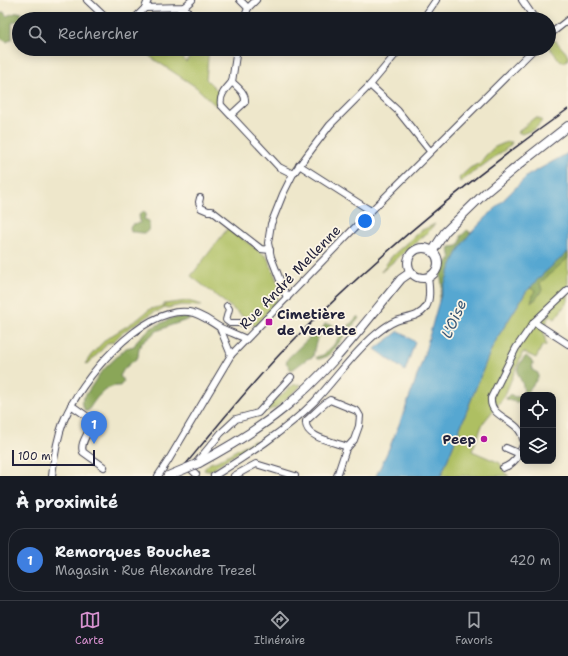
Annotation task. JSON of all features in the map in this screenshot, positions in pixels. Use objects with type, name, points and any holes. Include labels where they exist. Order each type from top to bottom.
[{"type":"main road","points":[[432,252],[445,232],[485,193],[526,158],[568,126]]},
{"type":"main road","points":[[423,248],[432,252],[438,263],[435,272],[428,277],[419,277],[411,272],[409,268],[409,259],[414,251],[423,248]]},
{"type":"main road","points":[[168,476],[199,463],[245,437],[263,425],[294,400],[318,377],[402,279],[411,272]]},
{"type":"street","points":[[87,0],[100,12]]},
{"type":"street","points":[[141,12],[145,8],[148,0]]},
{"type":"street","points":[[145,8],[182,7],[192,0]]},
{"type":"street","points":[[240,0],[248,8]]},
{"type":"street","points":[[247,12],[248,8],[256,0]]},
{"type":"street","points":[[428,12],[436,0]]},
{"type":"street","points":[[522,0],[530,12]]},
{"type":"street","points":[[182,7],[182,12]]},
{"type":"street","points":[[182,7],[187,12]]},
{"type":"street","points":[[556,29],[568,20]]},
{"type":"street","points":[[236,56],[232,82],[222,95],[220,100],[221,105],[279,166],[293,174]]},
{"type":"street","points":[[288,298],[271,257],[268,243],[271,224],[283,194],[299,165],[330,125],[370,85],[394,56]]},
{"type":"street","name":"Rue André Mellenne","points":[[158,476],[231,356],[371,211],[527,56]]},
{"type":"street","points":[[231,116],[245,102],[244,93],[232,82]]},
{"type":"street","points":[[370,85],[398,111],[430,152]]},
{"type":"street","points":[[299,165],[371,211]]},
{"type":"street","points":[[200,198],[199,202],[201,208],[212,211],[261,249],[270,250]]},
{"type":"street","points":[[214,476],[246,456],[289,425],[314,401],[376,333],[397,321],[417,315],[426,307],[429,293],[428,277]]},
{"type":"street","points":[[520,432],[519,429],[492,408],[490,404],[491,398],[516,348],[534,322],[568,290]]},
{"type":"street","points":[[227,306],[229,309],[226,320],[228,322],[245,322],[256,330]]},
{"type":"street","points":[[52,476],[53,461],[58,437],[71,405],[85,383],[101,363],[123,341],[155,320],[168,314],[178,312],[188,312],[205,318],[220,328],[246,339]]},
{"type":"street","points":[[534,322],[568,344]]},
{"type":"street","points":[[220,328],[231,356]]},
{"type":"street","points":[[196,474],[191,469],[221,434],[236,419],[258,413],[291,378]]},
{"type":"street","points":[[337,476],[348,447],[354,440],[360,426],[360,416],[357,410],[330,400],[325,402],[321,408],[306,421],[308,432],[314,436],[348,447]]},
{"type":"street","points":[[71,405],[92,420],[91,427],[82,446],[83,452],[104,467]]},
{"type":"street","points":[[502,468],[509,466],[520,454],[506,448]]},
{"type":"street","points":[[234,476],[256,464],[295,476]]},
{"type":"green space","points":[[4,12],[6,16],[12,14],[12,39],[7,42],[0,38],[0,14]]},
{"type":"green space","points":[[556,41],[568,55],[568,59],[564,63],[563,61],[561,62],[556,56]]},
{"type":"green space","points":[[150,56],[181,56],[186,62],[191,56],[208,56],[206,79],[219,92],[217,99],[218,105],[216,106],[196,87]]},
{"type":"green space","points":[[534,118],[538,118],[542,121],[535,129],[522,134],[518,132]]},
{"type":"green space","points":[[507,142],[512,142],[510,146],[460,182],[459,178],[470,168],[480,163],[495,147]]},
{"type":"green space","points":[[144,211],[146,214],[144,219],[149,221],[148,230],[144,233],[131,232],[130,227],[133,224],[140,223],[139,215]]},
{"type":"green space","points":[[435,224],[426,234],[381,272],[392,256],[420,231]]},
{"type":"green space","points":[[228,228],[267,257],[280,288],[276,303],[255,326],[191,276]]},
{"type":"green space","points":[[467,230],[470,232],[470,236],[440,306],[439,299],[442,287],[440,272],[441,266],[451,260],[450,247],[458,246],[461,236]]},
{"type":"green space","points":[[568,252],[568,301],[555,319],[549,315],[544,332],[546,345],[542,346],[536,358],[523,352],[504,397],[483,423],[472,451],[500,463],[505,473],[509,476],[441,476],[490,352],[499,335],[526,292],[543,274]]},
{"type":"green space","points":[[568,252],[568,258],[540,283],[542,290],[535,300],[531,302],[535,290],[530,288],[532,284],[556,260]]},
{"type":"green space","points":[[187,301],[202,305],[166,307],[160,311],[154,312],[122,333],[113,342],[108,343],[89,363],[85,364],[106,339],[138,319],[150,309],[164,306],[164,304]]},
{"type":"green space","points":[[358,316],[359,318],[328,356],[317,359],[316,357],[323,355],[333,346],[341,334]]},
{"type":"green space","points":[[188,317],[190,319],[157,331],[142,343],[139,348],[138,357],[124,369],[120,376],[124,381],[120,386],[115,386],[105,390],[88,411],[85,411],[81,402],[101,372],[126,348],[134,346],[139,338],[151,328],[172,318]]},
{"type":"green space","points":[[325,324],[333,325],[334,329],[327,330],[320,335],[315,345],[313,357],[307,359],[292,370],[290,369],[286,363],[288,358],[308,339],[310,334],[313,332],[320,333]]},
{"type":"green space","points":[[526,356],[533,362],[532,370],[538,373],[538,378],[527,392],[523,392],[518,368]]},
{"type":"green space","points":[[300,384],[301,386],[275,408],[267,411],[265,409],[293,385]]},
{"type":"green space","points":[[510,394],[515,397],[520,396],[520,401],[507,400],[506,398]]},
{"type":"green space","points":[[254,440],[256,443],[225,460],[212,470],[204,470],[210,463],[217,461]]},
{"type":"water","name":"L'Oise","points":[[568,153],[568,252],[543,274],[526,292],[499,335],[490,352],[441,476],[376,476],[396,433],[423,358],[446,279],[460,249],[468,236],[527,176]]},
{"type":"water","points":[[399,331],[415,342],[405,371],[375,349]]},
{"type":"railway","points":[[176,476],[266,369],[313,320],[418,225],[492,165],[568,109]]},
{"type":"place","name":"Cimetière de Venette","points":[[269,322]]},
{"type":"place","name":"Peep","points":[[484,439]]},
{"type":"place","name":"Remorques Bouchez","points":[[94,444]]}]
